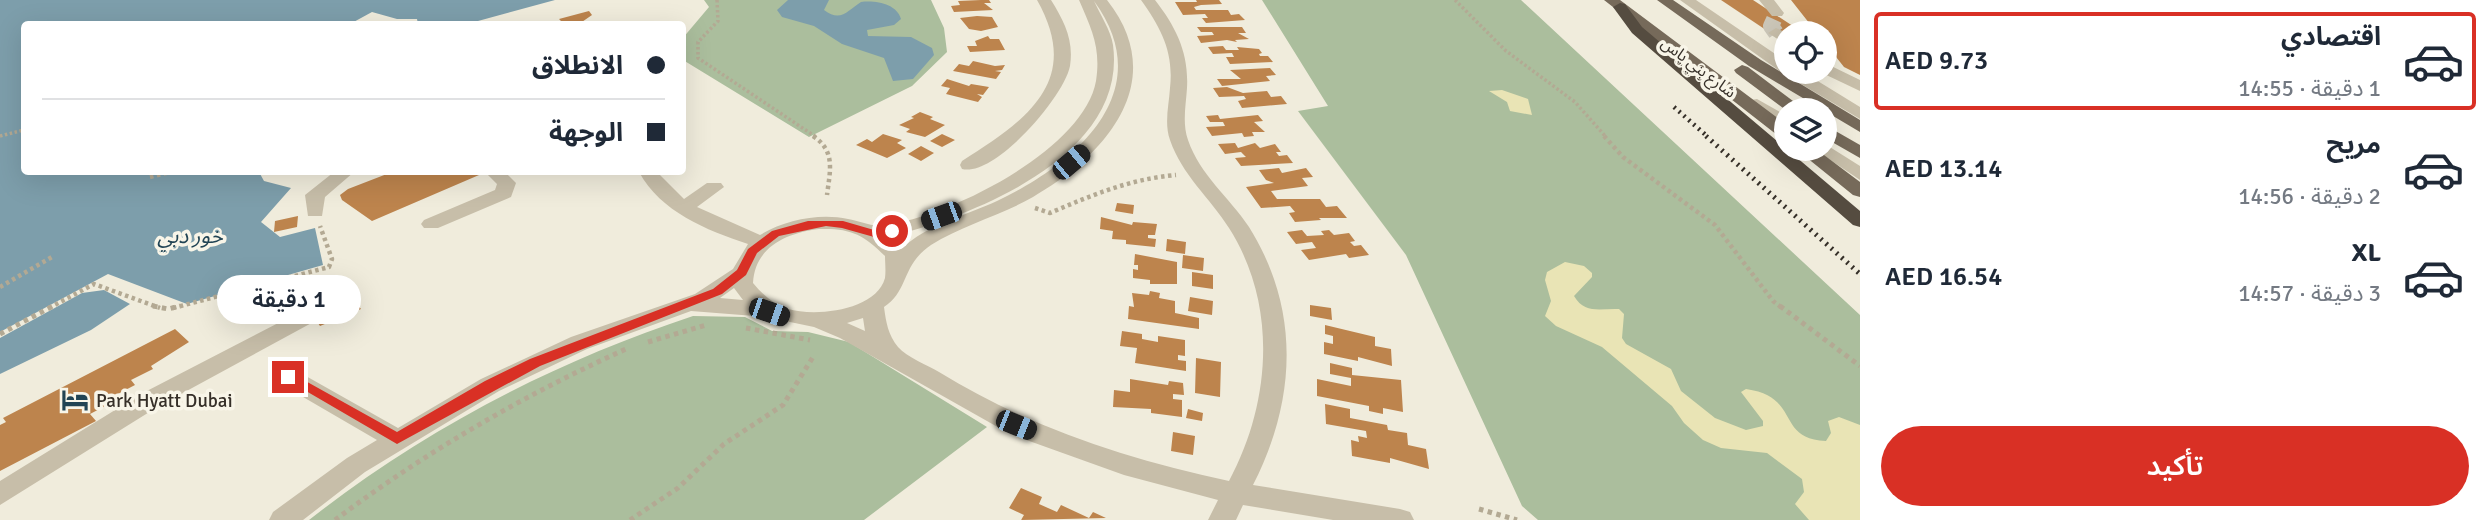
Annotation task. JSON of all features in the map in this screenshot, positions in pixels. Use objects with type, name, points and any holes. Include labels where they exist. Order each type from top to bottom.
[{"type":"highway","points":[[1616,4],[1637,30],[1860,221]]},
{"type":"main road","points":[[1663,0],[1714,50],[1780,98]]},
{"type":"main road","points":[[1663,0],[1755,64],[1860,127]]},
{"type":"main road","name":"شارع بني ياس","points":[[1616,4],[1774,124]]},
{"type":"main road","points":[[1837,138],[1860,153]]},
{"type":"main road","points":[[1821,161],[1860,191]]},
{"type":"lane","points":[[970,165],[1006,142],[1033,117],[1052,93],[1061,69],[1063,46],[1058,24],[1044,0]]},
{"type":"lane","points":[[874,234],[926,222],[979,200],[1022,177],[1063,146],[1082,127],[1104,89],[1110,26],[1086,0]]},
{"type":"lane","points":[[816,331],[838,318],[873,305],[892,287],[898,266],[905,255],[926,238],[1015,199],[1057,173],[1084,151],[1104,129],[1118,107],[1126,85],[1128,64],[1100,0]]},
{"type":"lane","points":[[1148,0],[1173,38],[1179,59],[1180,82],[1175,105],[1178,139],[1198,176],[1239,228],[1258,265],[1271,304],[1276,348],[1273,394],[1260,443],[1222,520]]},
{"type":"lane","points":[[1687,0],[1774,45]]},
{"type":"lane","points":[[1698,0],[1774,44]]},
{"type":"lane","points":[[1710,0],[1774,43]]},
{"type":"lane","points":[[1766,0],[1777,13]]},
{"type":"lane","points":[[1671,46],[1774,115]]},
{"type":"lane","points":[[1837,74],[1860,86]]},
{"type":"lane","points":[[1837,83],[1860,96]]},
{"type":"lane","points":[[1811,84],[1860,114]]},
{"type":"lane","points":[[1837,159],[1860,174]]},
{"type":"lane","points":[[315,212],[315,195],[340,175]]},
{"type":"lane","points":[[431,224],[504,193],[507,183],[498,175]]},
{"type":"lane","points":[[650,175],[663,191],[685,208],[713,224],[762,242]]},
{"type":"lane","points":[[685,208],[696,197],[714,187]]},
{"type":"lane","points":[[769,312],[747,295],[742,272],[745,261],[762,242],[776,234],[808,224],[843,224],[874,234],[895,254],[898,266]]},
{"type":"lane","points":[[283,520],[397,439],[489,385],[535,362],[624,326],[686,306],[718,291],[742,272]]},
{"type":"lane","points":[[0,494],[150,400],[344,296]]},
{"type":"lane","points":[[686,306],[729,305],[800,320],[816,331],[856,335],[970,403],[1066,446],[1119,464],[1235,493],[1400,520]]},
{"type":"lane","points":[[873,305],[876,330],[892,355]]},
{"type":"lane","points":[[288,377],[397,439]]},
{"type":"path","points":[[717,0],[718,21],[696,44],[694,51],[698,58],[823,142],[831,157],[827,195]]},
{"type":"path","points":[[1455,0],[1506,51],[1575,102],[1623,157],[1715,225],[1773,301],[1860,366]]},
{"type":"path","points":[[0,136],[21,131]]},
{"type":"path","points":[[150,177],[158,175]]},
{"type":"path","points":[[1015,199],[1050,213],[1108,188],[1144,178],[1198,176]]},
{"type":"path","points":[[0,334],[94,284],[106,285],[157,308],[167,309],[329,267],[332,259],[315,212]]},
{"type":"path","points":[[0,287],[52,257]]},
{"type":"path","points":[[642,344],[712,324]]},
{"type":"path","points":[[734,326],[775,336],[816,331]]},
{"type":"path","points":[[335,520],[419,459],[473,425],[537,390],[630,348]]},
{"type":"path","points":[[630,520],[678,488],[724,444],[783,404],[813,357]]},
{"type":"path","points":[[1479,509],[1517,520]]},
{"type":"green space","points":[[704,0],[931,0],[944,28],[947,52],[912,86],[809,137],[686,62],[686,34],[709,7]]},
{"type":"green space","points":[[1262,0],[1521,0],[1860,315],[1860,520],[1538,520],[1522,506],[1406,255],[1298,111],[1328,106]]},
{"type":"green space","points":[[693,316],[745,317],[772,331],[808,332],[849,342],[987,427],[864,520],[309,520],[398,456],[492,401],[591,354]]},
{"type":"sand","points":[[1502,90],[1528,99],[1532,115],[1510,111],[1507,102],[1489,91]]},
{"type":"sand","points":[[1565,262],[1584,266],[1592,273],[1592,277],[1574,296],[1578,302],[1594,309],[1619,309],[1624,314],[1622,338],[1626,344],[1671,369],[1681,391],[1715,418],[1746,430],[1763,426],[1763,421],[1741,392],[1746,389],[1763,393],[1775,400],[1793,426],[1810,439],[1826,441],[1831,433],[1828,421],[1839,417],[1860,425],[1860,520],[1809,520],[1795,504],[1804,492],[1802,479],[1767,453],[1721,448],[1703,440],[1684,423],[1672,406],[1602,347],[1556,326],[1545,316],[1551,301],[1545,280],[1547,272]]},
{"type":"water","name":"خور دبي","points":[[0,0],[555,0],[478,21],[417,21],[372,12],[356,21],[21,21],[21,175],[261,175],[264,181],[291,188],[261,222],[280,237],[315,228],[323,265],[187,304],[108,274],[0,332]]},
{"type":"water","points":[[788,0],[829,0],[824,10],[835,15],[844,14],[861,2],[885,4],[895,10],[901,19],[894,25],[867,30],[868,36],[911,37],[932,48],[934,55],[913,79],[893,81],[884,58],[842,44],[814,26],[782,17],[777,10]]},
{"type":"water","points":[[104,290],[130,304],[91,330],[0,374],[0,338],[82,293]]},
{"type":"building","points":[[989,0],[991,3],[984,3],[993,10],[954,12],[951,6],[960,5],[958,1]]},
{"type":"building","points":[[1196,0],[1219,0],[1222,4],[1201,5],[1194,7],[1196,10],[1228,10],[1231,15],[1239,14],[1245,20],[1206,23],[1202,18],[1208,18],[1205,14],[1183,15],[1175,2],[1197,2]]},
{"type":"building","points":[[1721,0],[1753,0],[1785,21],[1774,21],[1774,32],[1769,32]]},
{"type":"building","points":[[1791,0],[1860,0],[1860,75],[1844,67],[1837,58],[1837,21],[1808,21]]},
{"type":"building","points":[[589,11],[592,15],[583,21],[559,19]]},
{"type":"building","points":[[992,17],[998,27],[981,31],[969,29],[960,18]]},
{"type":"building","points":[[1197,27],[1242,27],[1246,33],[1238,33],[1249,39],[1201,43],[1197,36],[1214,35],[1212,32],[1201,32]]},
{"type":"building","points":[[988,36],[990,39],[999,39],[1005,50],[970,52],[967,46],[977,46],[975,41]]},
{"type":"building","points":[[1223,46],[1226,50],[1239,50],[1237,47],[1259,49],[1262,53],[1260,56],[1268,56],[1273,62],[1230,64],[1226,57],[1234,57],[1232,53],[1213,54],[1208,47]]},
{"type":"building","points":[[973,61],[995,66],[1005,65],[1002,70],[995,71],[1001,72],[996,79],[953,71],[959,64],[969,66]]},
{"type":"building","points":[[1270,68],[1276,75],[1266,76],[1270,81],[1222,86],[1217,79],[1241,79],[1230,70]]},
{"type":"building","points":[[947,79],[969,86],[989,87],[983,95],[977,94],[982,97],[978,102],[946,94],[950,88],[941,86]]},
{"type":"building","points":[[1227,87],[1243,93],[1267,91],[1271,97],[1281,96],[1287,104],[1242,108],[1238,101],[1246,99],[1244,96],[1219,97],[1213,88]]},
{"type":"building","points":[[920,112],[945,125],[925,137],[906,132],[910,129],[899,125]]},
{"type":"building","points":[[1218,115],[1220,119],[1258,115],[1263,121],[1254,122],[1265,132],[1252,132],[1254,136],[1244,137],[1242,133],[1212,136],[1206,127],[1225,126],[1223,122],[1210,122],[1206,116]]},
{"type":"building","points":[[883,134],[902,140],[897,143],[906,148],[887,158],[856,145],[867,139],[872,142]]},
{"type":"building","points":[[942,134],[955,140],[942,147],[930,141]]},
{"type":"building","points":[[1235,143],[1238,148],[1255,143],[1260,148],[1275,144],[1281,152],[1276,152],[1279,156],[1287,155],[1293,163],[1241,166],[1235,158],[1246,157],[1241,152],[1225,154],[1218,144]]},
{"type":"building","points":[[921,146],[934,153],[921,161],[908,154]]},
{"type":"building","points":[[1279,168],[1282,173],[1306,168],[1313,177],[1302,178],[1308,186],[1271,191],[1277,199],[1320,199],[1326,207],[1337,206],[1347,218],[1319,218],[1321,220],[1295,222],[1289,213],[1295,212],[1290,206],[1261,208],[1246,187],[1274,183],[1266,180],[1259,170]]},
{"type":"building","points":[[384,175],[479,175],[372,221],[342,200],[340,195],[348,189]]},
{"type":"building","points":[[1117,203],[1134,205],[1133,214],[1115,211]]},
{"type":"building","points":[[298,216],[297,227],[274,232],[275,221]]},
{"type":"building","points":[[1101,217],[1132,225],[1133,222],[1157,224],[1155,235],[1148,235],[1148,238],[1156,239],[1155,247],[1126,244],[1126,240],[1112,239],[1113,231],[1100,229]]},
{"type":"building","points":[[1302,230],[1307,236],[1324,235],[1321,231],[1329,230],[1334,235],[1349,233],[1355,241],[1350,242],[1354,246],[1361,245],[1369,255],[1349,258],[1346,254],[1309,260],[1301,250],[1316,248],[1312,242],[1296,244],[1287,232]]},
{"type":"building","points":[[1167,239],[1186,242],[1185,254],[1166,251]]},
{"type":"building","points":[[1135,254],[1177,262],[1177,284],[1150,284],[1150,280],[1133,278],[1133,269],[1138,270],[1138,265],[1134,265]]},
{"type":"building","points":[[1183,255],[1204,258],[1203,271],[1182,268]]},
{"type":"building","points":[[1192,272],[1213,275],[1213,289],[1192,286]]},
{"type":"building","points":[[339,278],[346,288],[306,305],[299,295]]},
{"type":"building","points":[[1150,291],[1160,293],[1159,298],[1175,301],[1175,313],[1199,318],[1199,329],[1128,319],[1129,306],[1134,307],[1132,293],[1149,295]]},
{"type":"building","points":[[1190,297],[1213,301],[1212,315],[1188,311]]},
{"type":"building","points":[[354,300],[361,309],[320,326],[314,317]]},
{"type":"building","points":[[1310,305],[1331,308],[1332,320],[1310,316]]},
{"type":"building","points":[[1325,325],[1375,337],[1375,346],[1391,349],[1392,366],[1358,357],[1358,361],[1324,354],[1324,342],[1333,344],[1333,336],[1325,334]]},
{"type":"building","name":"Park Hyatt Dubai","points":[[175,329],[189,342],[151,366],[153,369],[131,380],[135,385],[110,398],[113,402],[90,414],[96,421],[0,471],[0,425],[6,422],[3,418]]},
{"type":"building","points":[[1122,331],[1142,334],[1142,339],[1158,342],[1158,336],[1185,340],[1185,356],[1178,355],[1178,360],[1186,361],[1186,371],[1135,363],[1137,348],[1120,346]]},
{"type":"building","points":[[1196,358],[1221,362],[1220,397],[1195,393]]},
{"type":"building","points":[[1330,363],[1352,368],[1352,375],[1401,380],[1403,412],[1383,408],[1383,414],[1369,411],[1369,406],[1317,396],[1317,379],[1351,386],[1351,378],[1330,374]]},
{"type":"building","points":[[1130,379],[1168,385],[1169,381],[1183,383],[1184,395],[1173,394],[1173,399],[1182,400],[1182,417],[1151,413],[1151,409],[1113,407],[1114,390],[1130,392]]},
{"type":"building","points":[[1325,404],[1350,409],[1350,418],[1387,425],[1388,430],[1407,433],[1408,445],[1426,449],[1429,469],[1390,458],[1390,463],[1352,456],[1351,440],[1359,442],[1358,436],[1367,438],[1366,431],[1326,424]]},
{"type":"building","points":[[1188,409],[1203,413],[1202,421],[1186,418]]},
{"type":"building","points":[[1173,432],[1195,436],[1193,455],[1171,451]]},
{"type":"building","points":[[1021,488],[1042,497],[1039,504],[1057,512],[1061,505],[1089,518],[1093,512],[1106,518],[1021,520],[1024,515],[1009,508]]},
{"type":"tunnel","points":[[1774,30],[1771,26],[1777,13]]},
{"type":"railway","points":[[1674,107],[1708,137]]},
{"type":"railway","points":[[1706,136],[1860,274]]},
{"type":"place","name":"Park Hyatt Dubai","points":[[75,400]]},
{"type":"route","points":[[288,377],[397,439],[444,410],[535,362],[624,326],[686,306],[718,291],[742,272],[752,251],[776,234],[808,224],[826,223],[843,224],[874,234],[892,231]]}]
